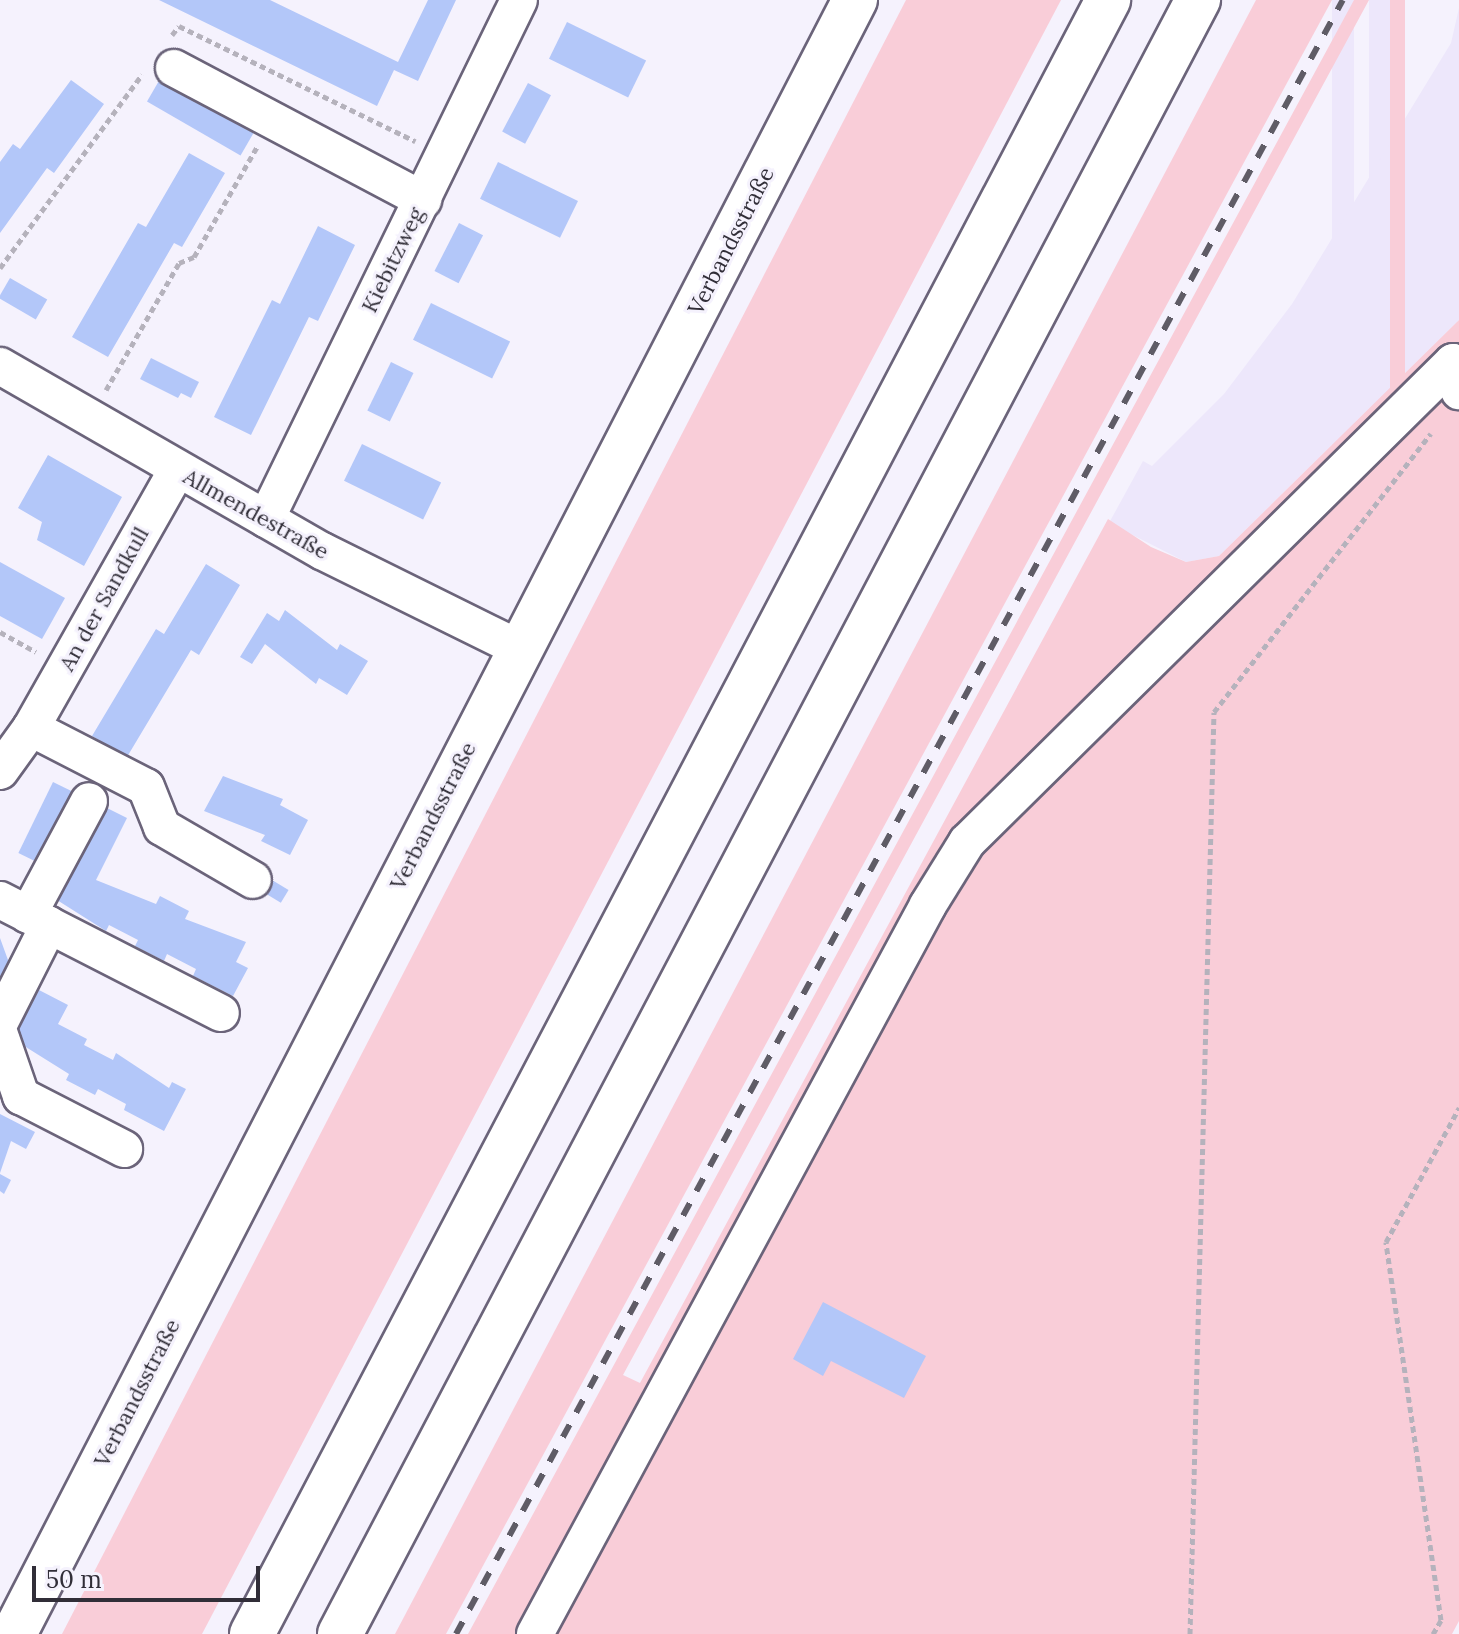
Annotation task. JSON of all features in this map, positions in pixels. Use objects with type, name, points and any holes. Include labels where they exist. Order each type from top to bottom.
[{"type":"main road","name":"Verbandsstraße","points":[[14,1634],[855,0]]},
{"type":"main road","points":[[252,1634],[1108,0]]},
{"type":"main road","points":[[340,1634],[1198,0]]},
{"type":"street","name":"Kiebitzweg","points":[[266,519],[519,0]]},
{"type":"street","points":[[174,68],[423,200]]},
{"type":"street","points":[[535,1634],[928,905],[967,842],[1453,362],[1459,391]]},
{"type":"street","name":"Allmendestraße","points":[[0,366],[266,519],[520,649]]},
{"type":"street","name":"An der Sandkull","points":[[0,771],[31,728],[177,470]]},
{"type":"street","points":[[31,728],[146,787],[162,827],[253,880]]},
{"type":"street","points":[[0,1022],[26,913],[89,801]]},
{"type":"street","points":[[26,913],[221,1013]]},
{"type":"street","points":[[0,1035],[21,1096],[124,1149]]},
{"type":"path","points":[[90,419],[179,263],[194,257],[271,122]]},
{"type":"path","points":[[1190,1634],[1214,712],[1440,422]]},
{"type":"path","points":[[0,632],[65,668]]},
{"type":"path","points":[[1433,1634],[1441,1620],[1386,1242],[1459,1108]]},
{"type":"shaded area","points":[[906,0],[1061,0],[202,1634],[62,1634]]},
{"type":"shaded area","points":[[1256,0],[1332,0],[446,1634],[395,1634]]},
{"type":"shaded area","points":[[1332,0],[1354,0],[1354,1634],[1332,1634]]},
{"type":"shaded area","points":[[1354,0],[1369,0],[623,1375],[640,1383],[1108,519],[1151,547],[1186,562],[1219,556],[1459,320],[1459,1621],[1452,1634],[468,1634]]},
{"type":"shaded area","points":[[1369,0],[1391,0],[1391,1565],[1369,1565]]},
{"type":"shaded area","points":[[1390,0],[1405,0],[1405,523],[1390,523]]},
{"type":"shaded area","points":[[1459,8],[1459,320],[1219,556],[1186,562],[1109,523],[1143,461],[1152,466],[1224,394],[1292,304],[1451,43]]},
{"type":"building","points":[[159,0],[270,0],[398,62],[428,0],[456,0],[418,81],[394,70],[377,106]]},
{"type":"building","points":[[567,22],[646,61],[628,97],[549,59]]},
{"type":"building","points":[[160,79],[254,133],[241,156],[147,102]]},
{"type":"building","points":[[71,80],[104,104],[54,173],[47,168],[0,233],[0,162],[13,144],[20,149]]},
{"type":"building","points":[[528,83],[551,95],[525,144],[502,132]]},
{"type":"building","points":[[189,153],[225,173],[182,247],[174,243],[108,357],[72,337],[138,223],[146,227]]},
{"type":"building","points":[[498,162],[578,201],[560,238],[480,199]]},
{"type":"building","points":[[459,223],[483,235],[459,283],[434,271]]},
{"type":"building","points":[[318,226],[355,245],[318,321],[309,317],[251,435],[214,417],[272,300],[280,304]]},
{"type":"building","points":[[10,278],[47,300],[36,319],[0,299]]},
{"type":"building","points":[[431,303],[510,342],[492,378],[413,340]]},
{"type":"building","points":[[151,358],[199,382],[191,398],[181,393],[178,398],[140,379]]},
{"type":"building","points":[[391,362],[413,373],[390,421],[367,411]]},
{"type":"building","points":[[362,444],[441,483],[423,519],[344,481]]},
{"type":"building","points":[[48,455],[122,497],[84,566],[37,540],[42,522],[18,508]]},
{"type":"building","points":[[0,562],[65,598],[42,639],[0,616]]},
{"type":"building","points":[[206,564],[240,585],[199,655],[191,650],[127,757],[92,736],[156,629],[164,634]]},
{"type":"building","points":[[285,610],[337,650],[340,644],[368,661],[347,695],[319,678],[316,684],[265,644],[252,664],[240,657],[267,613],[279,621]]},
{"type":"building","points":[[223,776],[283,799],[280,805],[308,820],[290,855],[261,841],[265,835],[204,811]]},
{"type":"building","points":[[53,782],[75,793],[41,864],[18,853]]},
{"type":"building","points":[[105,807],[127,818],[96,880],[156,904],[160,896],[189,911],[185,919],[246,942],[236,962],[248,968],[233,996],[193,976],[196,969],[167,954],[164,961],[135,946],[138,940],[109,925],[106,931],[57,900]]},
{"type":"building","points":[[262,874],[289,890],[281,903],[254,887]]},
{"type":"building","points":[[0,938],[8,960],[20,967],[0,993]]},
{"type":"building","points":[[39,990],[68,1005],[58,1024],[87,1039],[84,1045],[113,1060],[116,1053],[169,1088],[172,1082],[186,1089],[164,1131],[124,1110],[126,1104],[98,1089],[95,1095],[66,1080],[69,1074],[13,1039]]},
{"type":"building","points":[[0,1114],[35,1132],[26,1149],[11,1141],[0,1173]]},
{"type":"building","points":[[0,1174],[11,1180],[4,1194],[0,1191]]},
{"type":"building","points":[[823,1302],[926,1356],[904,1398],[831,1361],[823,1376],[793,1359]]},
{"type":"railway","points":[[456,1634],[1343,0]]}]
